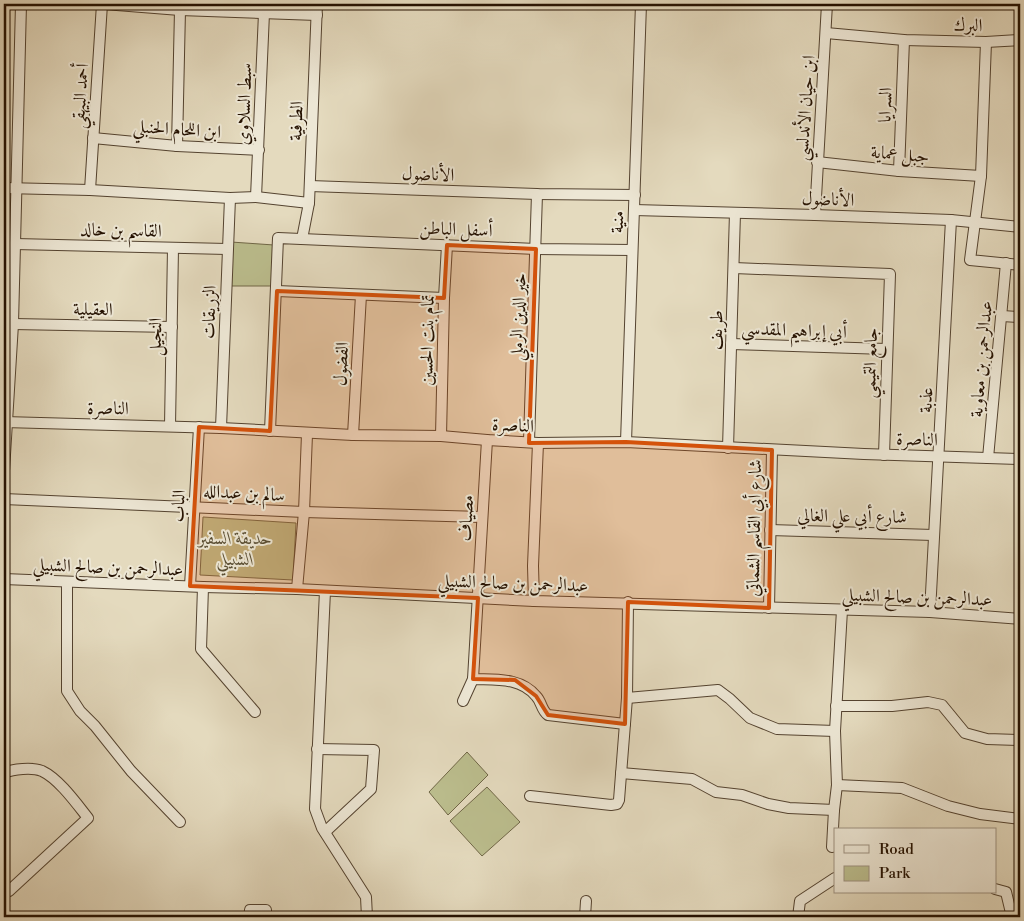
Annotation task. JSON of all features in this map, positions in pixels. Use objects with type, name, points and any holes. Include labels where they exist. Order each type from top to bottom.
[{"type":"street","points":[[4,471],[5,422],[13,324],[21,4]]},
{"type":"street","points":[[103,4],[180,10],[316,15]]},
{"type":"street","name":"أحمد البيهقي","points":[[90,190],[103,4]]},
{"type":"street","name":"الطرفية","points":[[302,240],[310,186],[317,4]]},
{"type":"street","name":"منية","points":[[626,442],[641,4]]},
{"type":"street","name":"ابن حيان الأندلسي","points":[[815,214],[827,4]]},
{"type":"street","points":[[177,146],[180,10]]},
{"type":"street","name":"سبط السلاوي","points":[[256,196],[264,13]]},
{"type":"street","name":"البرك","points":[[826,33],[904,40],[986,42],[1020,40]]},
{"type":"street","name":"السرايا","points":[[899,171],[904,40]]},
{"type":"street","points":[[986,42],[981,176],[970,260],[1020,264]]},
{"type":"street","name":"ابن اللحام الحنبلي","points":[[93,138],[177,146],[259,150]]},
{"type":"street","name":"جبل عماية","points":[[817,162],[899,171],[981,176]]},
{"type":"street","name":"الأناضول","points":[[310,186],[537,194],[635,195]]},
{"type":"street","points":[[4,188],[90,190],[230,198],[256,196],[308,203]]},
{"type":"street","name":"خير الدين الرملي","points":[[534,601],[537,194]]},
{"type":"street","name":"الزريقات","points":[[221,428],[230,198]]},
{"type":"street","name":"الأناضول","points":[[634,210],[815,214],[951,220],[1020,227]]},
{"type":"street","name":"طريف","points":[[728,448],[735,213]]},
{"type":"street","name":"عذبة","points":[[930,612],[933,534],[940,456],[951,220]]},
{"type":"street","name":"أسفل الباطن","points":[[277,291],[278,238],[536,249],[632,250]]},
{"type":"street","name":"القاسم بن خالد","points":[[15,244],[227,249]]},
{"type":"street","name":"تمام بنت الحسين","points":[[442,436],[444,298],[447,245]]},
{"type":"street","name":"النجيل","points":[[170,426],[173,248]]},
{"type":"street","name":"عبدالرحمن بن معاوية","points":[[988,458],[1006,263]]},
{"type":"street","name":"جامع التميمي","points":[[734,268],[890,274],[884,454]]},
{"type":"street","points":[[270,431],[277,291],[444,298]]},
{"type":"street","name":"الفضول","points":[[353,435],[360,295]]},
{"type":"street","points":[[1002,316],[1020,316]]},
{"type":"street","name":"العقيلية","points":[[13,324],[172,328]]},
{"type":"street","name":"أبي إبراهيم المقدسي","points":[[731,344],[886,349]]},
{"type":"street","name":"الناصرة","points":[[5,422],[221,428],[307,434],[442,436],[534,442],[626,442],[772,450],[1020,459]]},
{"type":"street","name":"الباب","points":[[190,586],[199,428]]},
{"type":"street","points":[[297,589],[304,512],[307,434]]},
{"type":"street","name":"مصياف","points":[[463,701],[473,678],[487,440]]},
{"type":"street","name":"شارع أبي القاسم الشماتي","points":[[769,608],[772,450]]},
{"type":"street","name":"سالم بن عبدالله","points":[[4,499],[304,512],[482,517]]},
{"type":"street","name":"شارع أبي علي الغالي","points":[[770,530],[933,534]]},
{"type":"street","name":"عبدالرحمن بن صالح الشبيلي","points":[[4,579],[297,589],[534,601],[628,602],[930,612],[1020,619]]},
{"type":"street","points":[[67,582],[67,690],[80,711],[95,726],[131,771],[180,822]]},
{"type":"street","points":[[203,587],[201,649],[255,712]]},
{"type":"street","points":[[325,591],[315,809],[325,832],[366,897],[367,917]]},
{"type":"street","points":[[530,796],[617,804],[622,773],[627,698],[628,602]]},
{"type":"street","points":[[832,847],[837,785],[836,706],[842,610]]},
{"type":"street","points":[[473,678],[515,680],[536,696],[544,712],[548,715],[625,724]]},
{"type":"street","points":[[627,698],[718,690],[750,718],[777,729],[836,731]]},
{"type":"street","points":[[836,706],[892,706],[928,702],[942,705],[965,733],[987,739],[1020,740]]},
{"type":"street","points":[[317,749],[374,750],[371,789],[325,832]]},
{"type":"street","points":[[4,773],[13,769],[41,770],[54,780],[88,818],[9,891],[4,885]]},
{"type":"street","points":[[622,773],[692,780],[716,792],[742,795],[768,804],[790,808],[834,810]]},
{"type":"street","points":[[837,785],[902,788],[948,806],[980,814],[1020,819]]},
{"type":"street","points":[[798,917],[800,901],[834,879]]},
{"type":"street","points":[[996,889],[1006,892],[1012,917]]},
{"type":"street","points":[[585,917],[586,901]]},
{"type":"street","points":[[249,917],[250,910],[266,910],[266,917]]},
{"type":"street","points":[[1018,917],[1020,913]]},
{"type":"highlighted area","points":[[447,245],[536,249],[529,443],[626,442],[772,450],[769,608],[628,602],[625,724],[548,715],[536,696],[515,680],[473,679],[478,598],[190,586],[199,427],[270,431],[277,291],[444,298]]},
{"type":"green space","points":[[231,242],[274,245],[273,286],[230,286]]},
{"type":"green space","name":"حديقة السفير الشبيلي","points":[[203,517],[296,523],[293,580],[200,575]]},
{"type":"green space","points":[[467,752],[488,775],[448,815],[429,792]]},
{"type":"green space","points":[[487,787],[520,822],[482,856],[450,821]]}]
